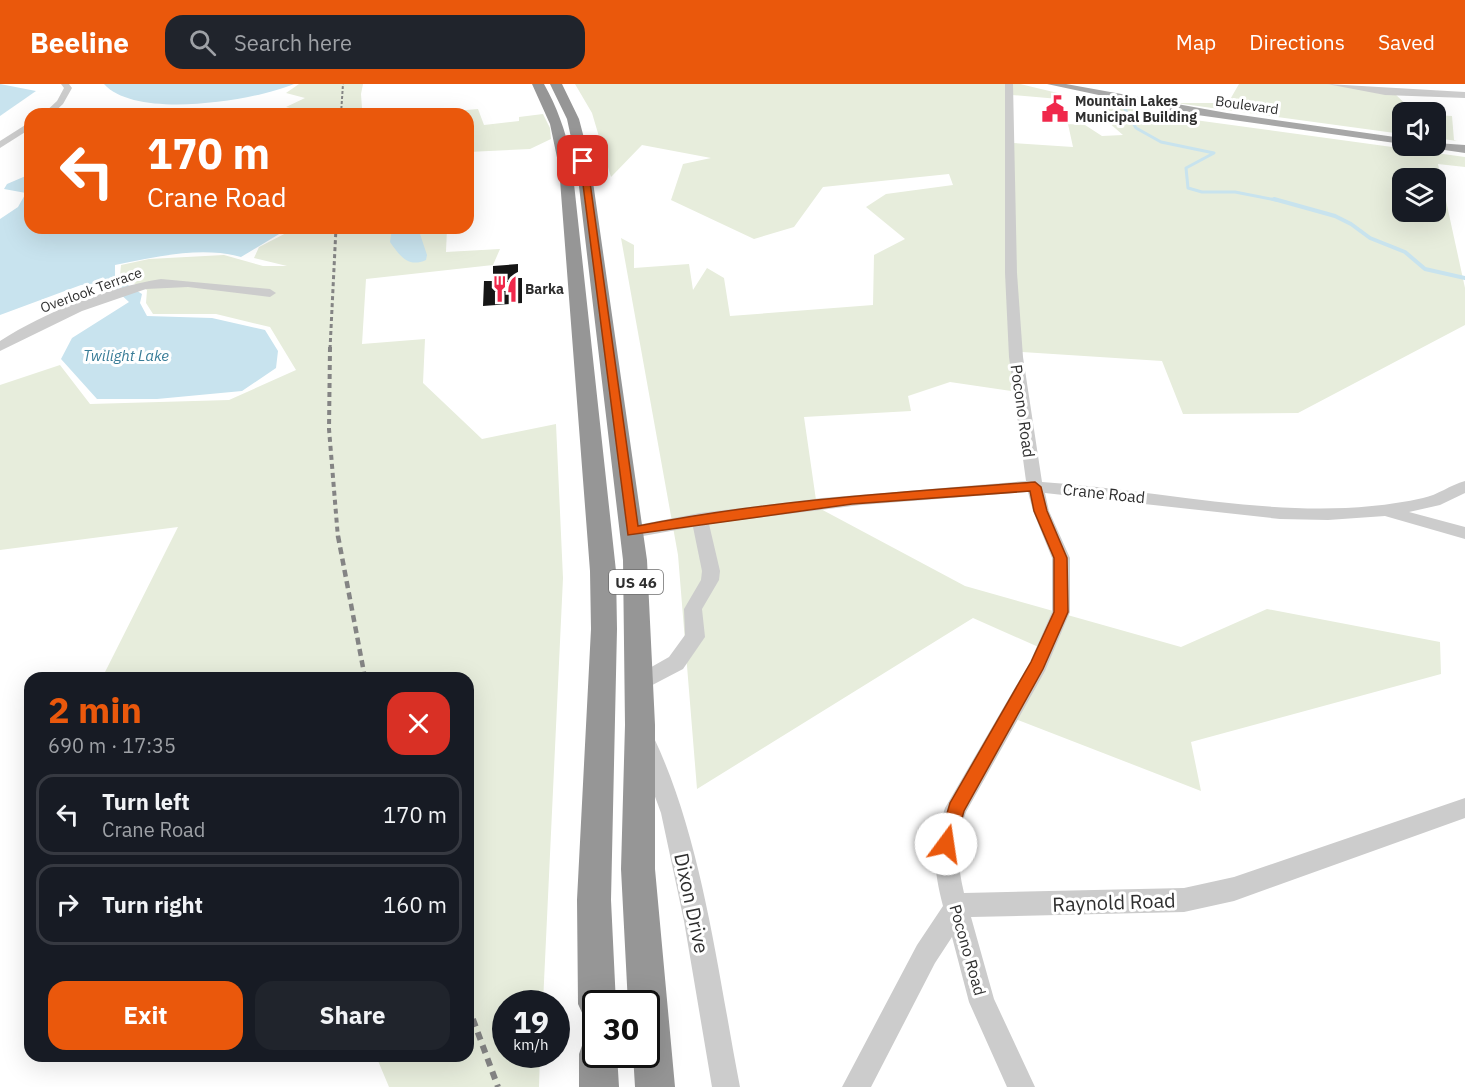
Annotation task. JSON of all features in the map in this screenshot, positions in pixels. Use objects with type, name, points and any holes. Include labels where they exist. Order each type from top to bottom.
[{"type":"highway","name":"US 46","points":[[538,84],[552,111],[565,157],[602,558],[604,628],[594,900],[597,990]]},
{"type":"highway","name":"US 46","points":[[556,84],[573,119],[583,161],[632,532],[640,724],[638,869],[645,985],[655,1087]]},
{"type":"highway","points":[[598,1068],[599,1087]]},
{"type":"main road","name":"Boulevard","points":[[1053,84],[1180,111],[1392,140]]},
{"type":"main road","points":[[1446,147],[1465,149]]},
{"type":"street","points":[[55,108],[66,94],[68,88],[65,84]]},
{"type":"street","name":"Pocono Road","points":[[1009,84],[1011,273],[1016,357],[1035,487],[1041,511],[1060,558],[1061,612],[1038,665],[962,799],[951,824],[945,856],[956,907],[982,1002],[1021,1087]]},
{"type":"street","points":[[1331,84],[1386,92],[1465,96]]},
{"type":"street","points":[[0,145],[24,129]]},
{"type":"street","name":"Overlook Terrace","points":[[0,347],[47,321],[147,285],[178,283],[270,293]]},
{"type":"street","name":"Crane Road","points":[[632,532],[700,519],[862,499],[1035,487],[1275,511],[1324,513],[1381,511],[1423,504],[1465,486]]},
{"type":"street","points":[[1381,511],[1465,533]]},
{"type":"street","points":[[639,684],[676,663],[695,637],[693,609],[710,580],[711,571],[700,519]]},
{"type":"street","name":"Dixon Drive","points":[[640,724],[672,813],[696,921],[726,1087]]},
{"type":"street","name":"Raynold Road","points":[[956,907],[958,905],[1184,900],[1234,889],[1465,808]]},
{"type":"street","points":[[856,1087],[926,954],[956,907]]},
{"type":"green space","points":[[299,84],[363,84],[362,108],[290,108],[286,107],[305,98],[286,93]]},
{"type":"green space","points":[[575,84],[1020,84],[1062,94],[1059,99],[1012,95],[1013,143],[1073,147],[1068,124],[1085,125],[1102,136],[1123,135],[1101,116],[1112,105],[1180,118],[1392,147],[1392,156],[1446,154],[1465,157],[1465,167],[1438,164],[1439,168],[1392,168],[1392,222],[1446,222],[1446,201],[1465,288],[1465,325],[1298,413],[1183,414],[1162,361],[1022,352],[1024,393],[950,382],[908,396],[911,411],[804,417],[817,507],[965,586],[1181,647],[1267,609],[1440,642],[1441,674],[1191,742],[1201,791],[1013,718],[1052,653],[973,618],[697,789],[678,555],[621,238],[634,245],[634,268],[689,264],[693,290],[707,268],[724,278],[730,316],[873,305],[874,255],[905,239],[866,207],[886,194],[953,185],[949,174],[823,187],[794,227],[754,239],[671,200],[683,164],[711,158],[642,145],[611,177],[592,113]]},
{"type":"green space","points":[[1239,84],[1327,84],[1394,93],[1403,102],[1392,102],[1392,133],[1176,103],[1228,103]]},
{"type":"green space","points":[[474,109],[478,109],[484,125],[519,121],[519,117],[543,114],[550,128],[551,139],[530,149],[474,152]]},
{"type":"green space","points":[[1446,116],[1452,116],[1454,140],[1457,141],[1446,139]]},
{"type":"green space","points":[[284,234],[447,234],[446,252],[500,249],[493,265],[366,279],[362,344],[425,339],[423,383],[482,439],[556,424],[563,578],[544,990],[492,990],[492,1068],[540,1068],[539,1087],[389,1087],[379,1062],[474,1062],[474,672],[105,672],[178,527],[0,550],[0,385],[60,365],[90,404],[229,400],[296,370],[270,327],[216,314],[153,314],[146,303],[147,290],[120,276],[121,265],[149,259],[224,255],[263,266],[287,266],[254,258],[259,247]]},
{"type":"water","points":[[0,84],[36,91],[0,116]]},
{"type":"water","points":[[104,84],[294,84],[225,101],[168,104],[142,102],[120,95]]},
{"type":"water","name":"Twilight Lake","points":[[24,177],[24,193],[4,189],[7,184]]},
{"type":"water","name":"Twilight Lake","points":[[24,196],[24,234],[279,234],[241,257],[210,252],[194,253],[161,256],[115,265],[115,277],[142,294],[140,303],[147,316],[212,318],[265,330],[278,351],[276,368],[242,391],[157,399],[97,399],[61,359],[72,338],[129,302],[107,282],[81,285],[0,315],[0,219],[18,207]]},
{"type":"water","points":[[391,234],[420,234],[427,255],[426,260],[409,262],[390,242]]},
{"type":"building","name":"Barka","points":[[518,264],[518,278],[522,278],[522,303],[483,306],[484,281],[493,281],[493,266]]},
{"type":"waterway","points":[[1125,109],[1136,128],[1161,142],[1214,153],[1186,168],[1188,188],[1202,192],[1235,192],[1281,201]]},
{"type":"waterway","points":[[1274,199],[1335,216],[1370,238],[1405,252],[1425,269],[1465,278]]},
{"type":"railway","points":[[341,108],[343,84]]},
{"type":"railway","points":[[330,349],[336,234]]},
{"type":"railway","points":[[330,347],[329,429],[338,538]]},
{"type":"railway","points":[[338,536],[364,672]]},
{"type":"railway","points":[[474,1022],[498,1087]]},
{"type":"place","name":"Mountain Lakes Municipal Building","points":[[1055,109]]},
{"type":"place","name":"Barka","points":[[505,289]]},
{"type":"route","points":[[583,161],[632,532],[690,520],[852,500],[1035,487],[1041,511],[1060,558],[1061,612],[1038,665],[956,808],[946,844]]}]
